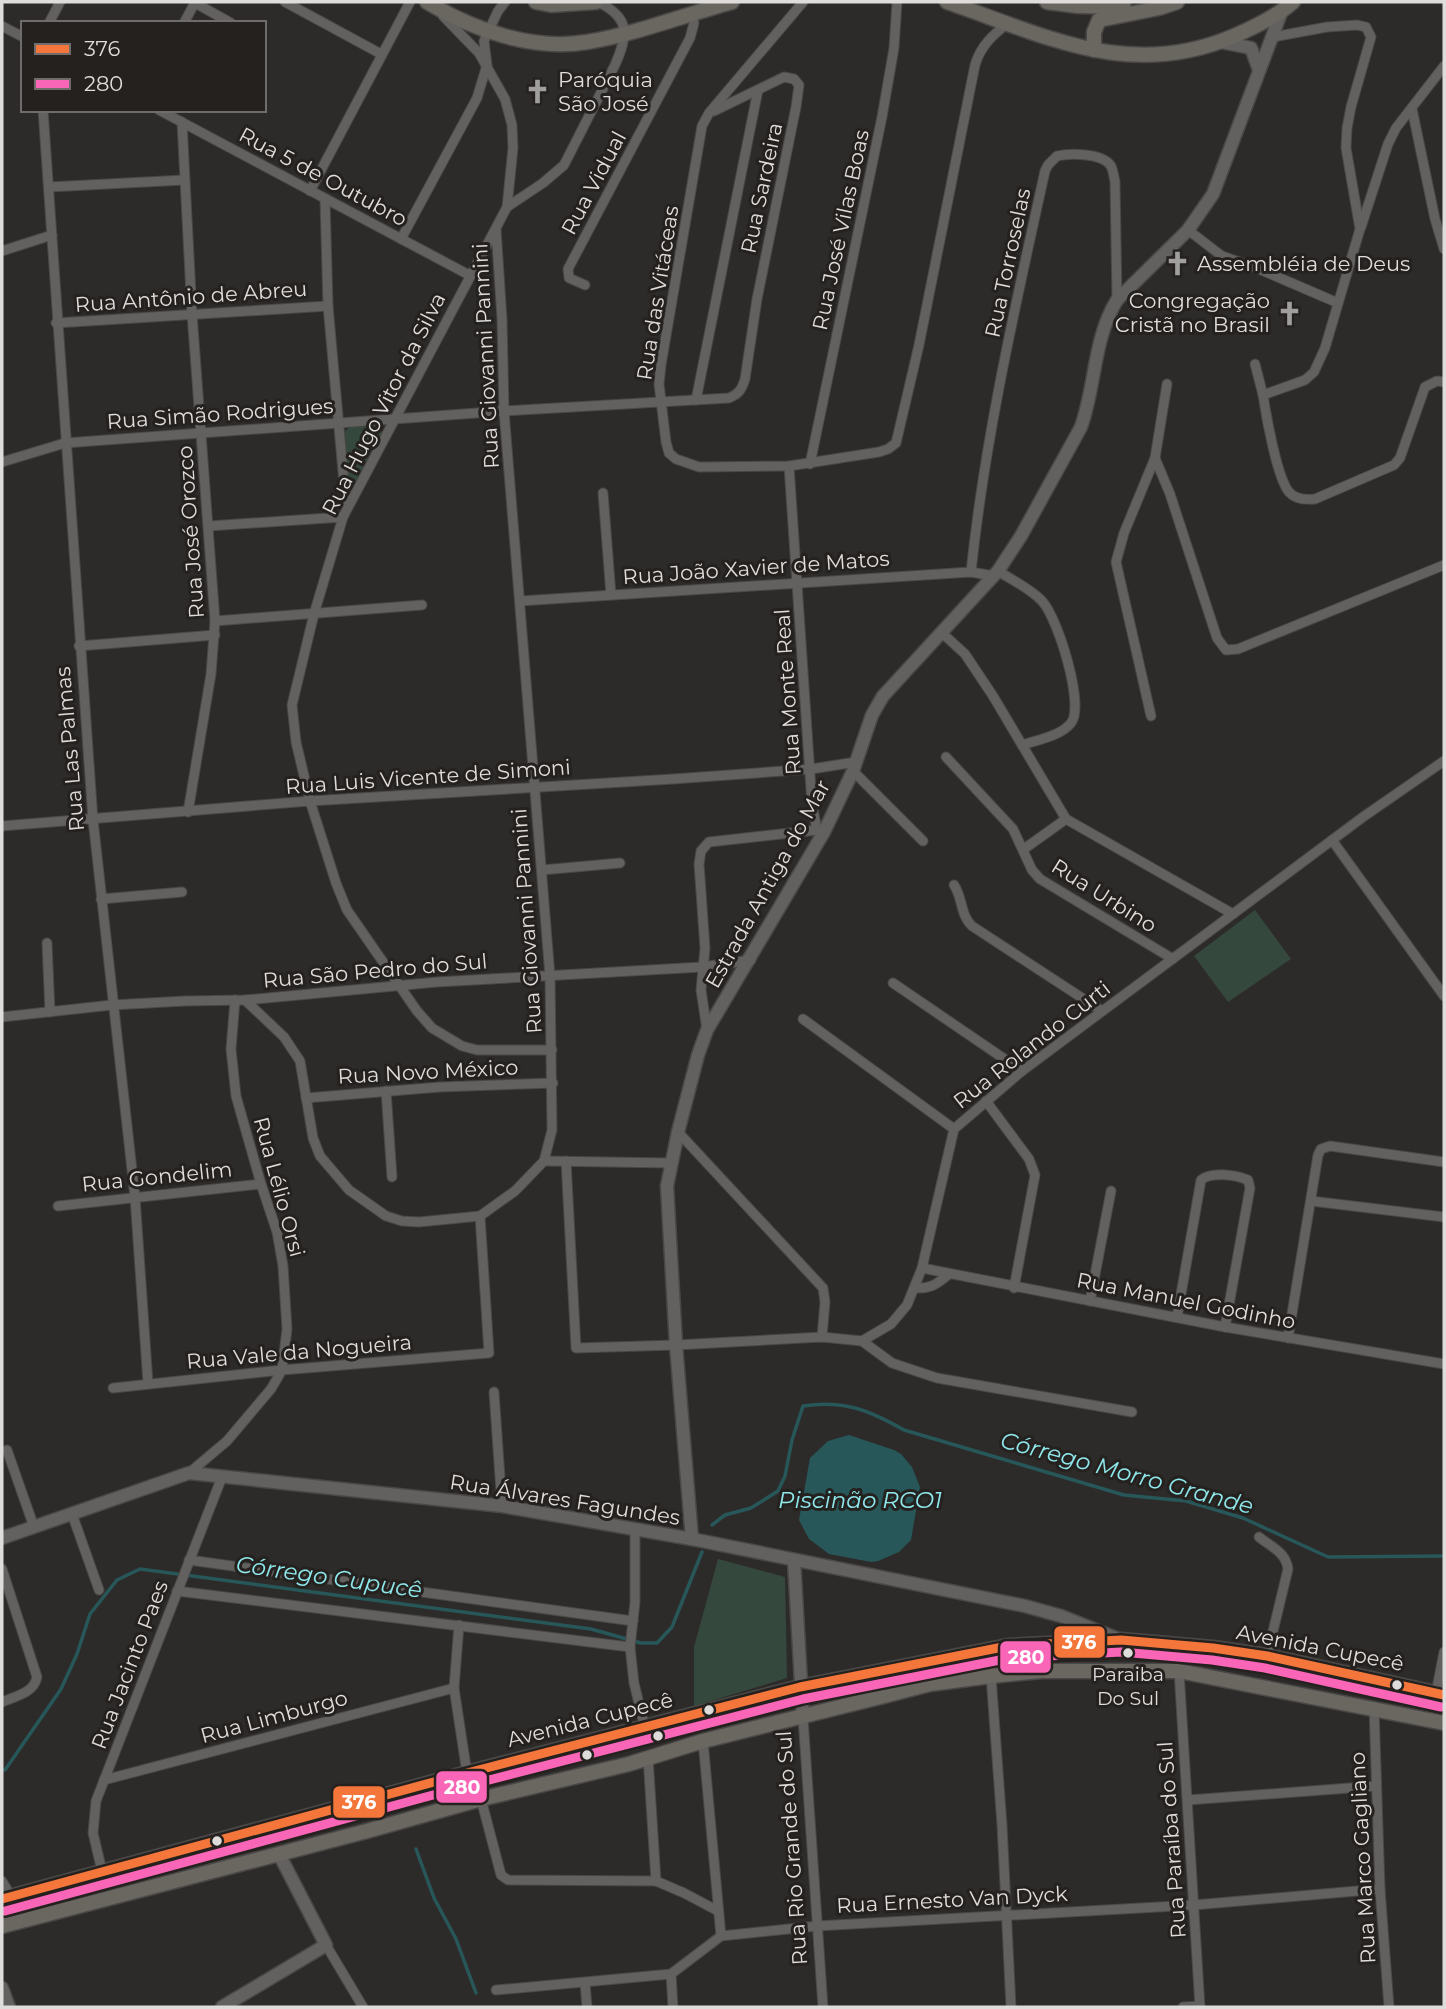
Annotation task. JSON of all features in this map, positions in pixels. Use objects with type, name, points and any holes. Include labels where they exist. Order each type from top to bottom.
[{"type":"main road","points":[[547,3],[597,2]]},
{"type":"main road","points":[[430,3],[488,31],[505,37],[543,43],[587,42],[732,2]]},
{"type":"main road","points":[[947,2],[1094,50],[1144,57],[1173,55],[1221,42],[1278,7],[1293,2]]},
{"type":"main road","points":[[1047,2],[1102,8],[1132,7],[1153,2]]},
{"type":"main road","points":[[1094,50],[1094,32],[1099,20],[1177,2]]},
{"type":"main road","name":"Avenida Cupecê","points":[[6,1897],[800,1687],[986,1649],[1121,1640],[1213,1648],[1440,1694]]},
{"type":"main road","points":[[2,1926],[930,1684],[1041,1671],[1179,1671],[1374,1707],[1443,1724]]},
{"type":"street","points":[[50,21],[60,2]]},
{"type":"street","points":[[285,2],[381,54]]},
{"type":"street","points":[[310,191],[410,2]]},
{"type":"street","name":"Rua Hugo Vitor da Silva","points":[[487,65],[483,45],[505,2]]},
{"type":"street","points":[[507,207],[564,165],[615,65],[625,33],[620,16],[597,2]]},
{"type":"street","name":"Rua das Vitáceas","points":[[803,2],[709,113],[702,126],[666,325],[659,384],[669,453],[676,459],[699,467],[810,464],[879,452],[893,446],[898,439],[936,265],[975,65],[987,41],[1008,23]]},
{"type":"street","name":"Rua José Vilas Boas","points":[[810,464],[882,117],[894,48],[897,2]]},
{"type":"street","name":"Rua Hugo Vitor da Silva","points":[[430,3],[469,42],[487,65],[505,99],[512,125],[513,148],[507,207],[345,512],[314,614],[292,705],[296,742],[310,802],[347,911],[432,1028],[462,1046],[477,1050],[552,1050]]},
{"type":"street","points":[[185,21],[193,6],[197,4],[227,21]]},
{"type":"street","name":"Estrada Antiga do Mar","points":[[692,1539],[667,1205],[670,1163],[707,1030],[751,960],[821,831],[855,766],[872,715],[883,696],[996,573],[1021,536],[1081,426],[1102,332],[1117,300],[1188,230],[1213,194],[1273,37],[1278,7]]},
{"type":"street","name":"Rua Vidual","points":[[585,285],[569,278],[568,269],[690,38],[694,23],[692,13]]},
{"type":"street","points":[[1273,37],[1344,25],[1362,26],[1369,31],[1371,43],[1351,107],[1346,148],[1360,229]]},
{"type":"street","points":[[2,26],[21,36]]},
{"type":"street","points":[[1221,42],[1251,48],[1259,70]]},
{"type":"street","points":[[401,239],[477,98],[487,65]]},
{"type":"street","points":[[1263,395],[1305,380],[1314,372],[1325,348],[1388,144],[1396,128],[1444,66]]},
{"type":"street","name":"Rua Sardeira","points":[[709,113],[788,76],[799,85],[757,299],[745,379],[736,396]]},
{"type":"street","points":[[696,400],[758,90]]},
{"type":"street","points":[[1412,109],[1435,219],[1444,248]]},
{"type":"street","name":"Rua Las Palmas","points":[[43,112],[93,820],[135,1197],[148,1383]]},
{"type":"street","name":"Rua 5 de Outubro","points":[[163,112],[469,275]]},
{"type":"street","name":"Rua José Orozco","points":[[182,122],[192,314],[215,621],[211,674],[188,812]]},
{"type":"street","name":"Rua Torroselas","points":[[971,572],[990,442],[1023,270],[1045,171],[1057,156],[1096,157],[1109,163],[1112,168],[1115,182],[1117,300]]},
{"type":"street","points":[[49,187],[184,180]]},
{"type":"street","points":[[209,526],[345,512],[340,423],[328,306],[325,200]]},
{"type":"street","name":"Rua Giovanni Pannini","points":[[496,229],[504,411],[550,976],[552,1130],[544,1161]]},
{"type":"street","points":[[1188,230],[1222,256],[1338,303]]},
{"type":"street","points":[[2,250],[52,235]]},
{"type":"street","name":"Rua Antônio de Abreu","points":[[56,323],[328,306]]},
{"type":"street","points":[[1255,364],[1284,483],[1290,494],[1306,500],[1328,494],[1398,462],[1421,394],[1430,383],[1440,381]]},
{"type":"street","points":[[1151,716],[1116,562],[1133,510],[1155,458],[1167,384]]},
{"type":"street","name":"Rua Simão Rodrigues","points":[[2,462],[65,443],[736,396]]},
{"type":"street","points":[[1155,458],[1170,494],[1217,638],[1226,650],[1238,649],[1444,565]]},
{"type":"street","name":"Rua Monte Real","points":[[789,466],[813,811],[821,831]]},
{"type":"street","points":[[603,493],[611,595]]},
{"type":"street","name":"Rua João Xavier de Matos","points":[[520,601],[971,572],[996,573]]},
{"type":"street","points":[[996,573],[1043,601],[1051,613],[1069,664],[1076,710],[1074,719],[1065,730],[1022,745]]},
{"type":"street","points":[[215,621],[422,605]]},
{"type":"street","points":[[941,632],[965,654],[1068,820],[1233,914]]},
{"type":"street","points":[[79,646],[215,635]]},
{"type":"street","name":"Rua Urbino","points":[[946,757],[1013,829],[1032,870],[1040,880],[1173,959]]},
{"type":"street","name":"Rua Rolando Curti","points":[[862,1341],[891,1324],[907,1306],[915,1288],[954,1129],[1022,1071],[1332,840],[1444,761]]},
{"type":"street","points":[[855,766],[923,841]]},
{"type":"street","name":"Rua Luis Vicente de Simoni","points":[[2,826],[310,802],[855,766]]},
{"type":"street","points":[[1025,853],[1068,820]]},
{"type":"street","points":[[707,1030],[701,990],[705,948],[699,864],[701,851],[709,842],[821,831]]},
{"type":"street","points":[[1332,840],[1444,996]]},
{"type":"street","points":[[542,870],[620,863]]},
{"type":"street","points":[[954,885],[967,922],[984,936],[1102,1011]]},
{"type":"street","points":[[101,899],[182,892]]},
{"type":"street","points":[[47,943],[50,1012]]},
{"type":"street","name":"Rua São Pedro do Sul","points":[[2,1017],[112,1005],[185,1000],[240,1000],[437,982],[702,967],[751,960]]},
{"type":"street","points":[[893,984],[1022,1071]]},
{"type":"street","points":[[240,1000],[294,1049],[303,1072],[313,1138],[320,1156],[349,1190],[386,1216],[419,1222],[480,1216],[515,1191],[544,1161],[670,1163]]},
{"type":"street","name":"Rua Lélio Orsi","points":[[189,1473],[227,1441],[257,1409],[282,1370],[286,1329],[283,1266],[277,1232],[236,1096],[231,1049],[240,1000]]},
{"type":"street","points":[[803,1019],[954,1129]]},
{"type":"street","name":"Rua Novo México","points":[[306,1098],[386,1091],[553,1083]]},
{"type":"street","points":[[386,1091],[393,1177]]},
{"type":"street","points":[[986,1101],[1029,1160],[1035,1175],[1014,1288]]},
{"type":"street","points":[[678,1132],[822,1288],[825,1302],[821,1337]]},
{"type":"street","points":[[1288,1338],[1318,1155],[1325,1146],[1444,1162]]},
{"type":"street","points":[[566,1161],[576,1348],[821,1337],[862,1341],[892,1363],[937,1378],[1132,1412]]},
{"type":"street","points":[[1177,1317],[1202,1180],[1209,1175],[1240,1177],[1248,1180],[1250,1188],[1224,1328]]},
{"type":"street","name":"Rua Gondelim","points":[[58,1206],[261,1184]]},
{"type":"street","points":[[1090,1301],[1111,1191]]},
{"type":"street","points":[[1311,1201],[1444,1217]]},
{"type":"street","name":"Rua Vale da Nogueira","points":[[113,1388],[282,1370],[489,1353],[480,1216]]},
{"type":"street","name":"Rua Manuel Godinho","points":[[922,1268],[1224,1328],[1444,1364]]},
{"type":"street","points":[[915,1288],[928,1289],[949,1274]]},
{"type":"street","points":[[494,1392],[502,1506]]},
{"type":"street","points":[[7,1450],[34,1527]]},
{"type":"street","name":"Rua Álvares Fagundes","points":[[2,1538],[189,1473],[502,1506],[692,1539],[1025,1606],[1061,1616],[1121,1640]]},
{"type":"street","name":"Rua Jacinto Paes","points":[[102,1871],[93,1833],[96,1801],[222,1477]]},
{"type":"street","points":[[72,1514],[99,1590]]},
{"type":"street","points":[[635,1529],[630,1645],[634,1684],[645,1728]]},
{"type":"street","points":[[1259,1536],[1282,1554],[1288,1569],[1267,1657]]},
{"type":"street","name":"Rua Rio Grande do Sul","points":[[794,1560],[800,1687],[823,2007]]},
{"type":"street","points":[[188,1562],[633,1623]]},
{"type":"street","points":[[2,1569],[37,1677],[30,1690],[2,1702]]},
{"type":"street","points":[[178,1589],[630,1645]]},
{"type":"street","points":[[459,1625],[454,1688],[467,1773]]},
{"type":"street","points":[[986,1649],[991,1676],[1008,1913],[1011,2007]]},
{"type":"street","points":[[1440,1694],[1444,1652]]},
{"type":"street","name":"Rua Paraíba do Sul","points":[[1179,1671],[1200,2007]]},
{"type":"street","name":"Rua Limburgo","points":[[104,1780],[454,1688]]},
{"type":"street","name":"Rua Marco Gagliano","points":[[1374,1707],[1380,1889],[1389,2007]]},
{"type":"street","points":[[496,1990],[671,1973],[721,1936],[704,1741]]},
{"type":"street","points":[[649,1757],[656,1881]]},
{"type":"street","points":[[1188,1800],[1376,1786]]},
{"type":"street","points":[[481,1799],[501,1875],[508,1880],[656,1881],[684,1892],[718,1911]]},
{"type":"street","points":[[279,1854],[363,2007]]},
{"type":"street","points":[[2,1881],[6,1897]]},
{"type":"street","name":"Rua Ernesto Van Dyck","points":[[721,1936],[817,1926],[1008,1913],[1194,1905],[1380,1889]]},
{"type":"street","points":[[222,2007],[327,1945]]},
{"type":"street","points":[[671,1973],[673,2007]]},
{"type":"street","points":[[585,1983],[587,2007]]},
{"type":"street","points":[[2,1988],[9,2007]]},
{"type":"street","points":[[1183,2007],[1200,2007]]},
{"type":"green space","points":[[376,426],[383,433],[356,486],[349,486],[346,482],[345,431],[350,427]]},
{"type":"green space","points":[[1255,910],[1291,959],[1228,1002],[1194,956]]},
{"type":"green space","points":[[718,1559],[785,1577],[787,1678],[694,1706],[694,1647]]},
{"type":"water","name":"Piscinão RCO1","points":[[849,1435],[901,1454],[912,1467],[920,1487],[911,1540],[899,1552],[878,1561],[829,1554],[809,1539],[799,1520],[810,1458],[828,1441]]},
{"type":"waterway","name":"Córrego Morro Grande","points":[[712,1525],[725,1515],[751,1508],[778,1491],[785,1476],[792,1440],[803,1406],[831,1404],[856,1408],[904,1430],[1124,1495],[1186,1501],[1243,1518],[1328,1557],[1444,1556]]},
{"type":"waterway","name":"Córrego Cupucê","points":[[2,1770],[5,1770],[61,1689],[77,1654],[90,1614],[117,1580],[140,1569],[591,1629],[641,1643],[657,1643],[672,1627],[702,1552]]},
{"type":"waterway","points":[[416,1849],[434,1898],[456,1939],[476,1993]]},
{"type":"transit line","name":"376","points":[[2,1899],[467,1773],[800,1687],[1008,1646],[1121,1640],[1213,1648],[1267,1656],[1444,1695]]},
{"type":"transit line","name":"280","points":[[5,1911],[470,1785],[803,1699],[1010,1658],[1121,1652],[1212,1660],[1265,1668],[1441,1707]]},
{"type":"place","name":"Paróquia São José","points":[[538,92]]},
{"type":"place","name":"Assembléia de Deus","points":[[1177,264]]},
{"type":"place","name":"Congregação Cristã no Brasil","points":[[1290,313]]},
{"type":"place","name":"Paraiba Do Sul","points":[[1128,1653]]}]
